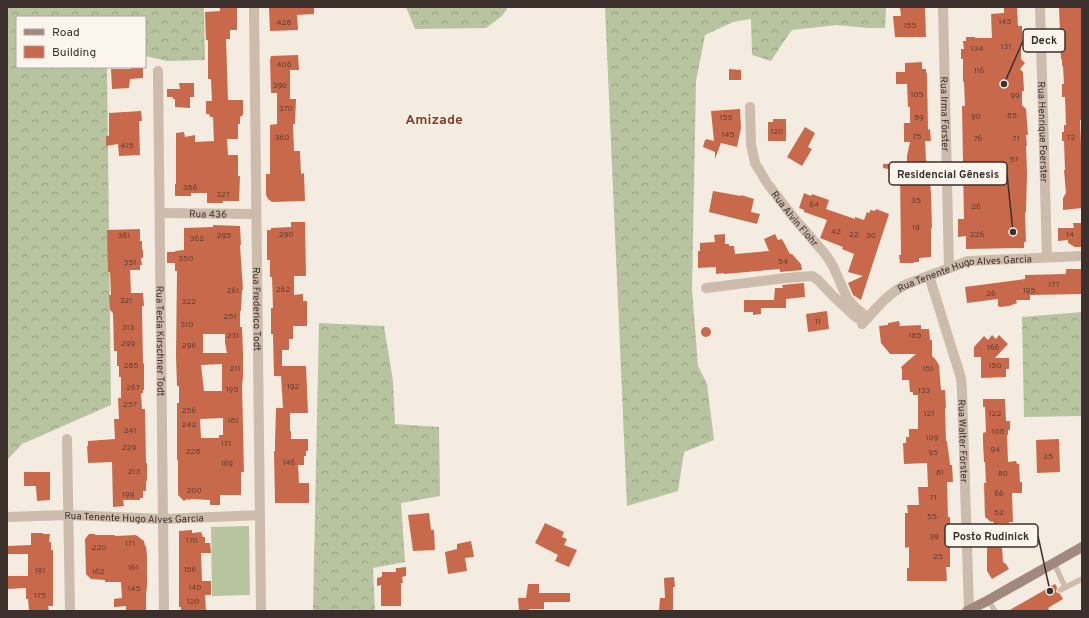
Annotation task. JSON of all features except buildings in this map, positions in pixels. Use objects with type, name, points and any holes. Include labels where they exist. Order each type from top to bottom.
[{"type":"main road","points":[[968,611],[1082,547]]},
{"type":"street","name":"Rua Frederico Todt","points":[[254,7],[261,611]]},
{"type":"street","name":"Rua Irma Förster","points":[[943,7],[949,268]]},
{"type":"street","name":"Rua Henrique Foerster","points":[[1040,7],[1047,257]]},
{"type":"street","name":"Rua Tecla Kirschner Todt","points":[[158,71],[164,611]]},
{"type":"street","name":"Rua Alvin Flohr","points":[[750,107],[751,144],[755,163],[767,183],[794,218],[826,255],[833,266],[847,298],[855,307],[864,322]]},
{"type":"street","name":"Rua 436","points":[[160,213],[256,214]]},
{"type":"street","name":"Rua Tenente Hugo Alves Garcia","points":[[864,322],[897,288],[962,263],[974,260],[1082,256]]},
{"type":"street","points":[[706,288],[812,276],[818,280],[835,298],[864,322]]},
{"type":"street","name":"Rua Walter Förster","points":[[929,276],[959,372],[962,391],[968,611]]},
{"type":"street","points":[[67,439],[70,611]]},
{"type":"street","name":"Rua Tenente Hugo Alves Garcia","points":[[7,517],[68,515],[163,519],[260,515]]},
{"type":"lane","points":[[1054,562],[1062,588],[1082,579]]},
{"type":"lane","points":[[988,600],[994,611]]},
{"type":"green space","points":[[7,7],[204,7],[205,60],[167,61],[146,56],[146,16],[16,16],[16,68],[107,68],[111,405],[22,444],[7,460]]},
{"type":"green space","points":[[406,7],[508,7],[502,16],[486,28],[415,29]]},
{"type":"green space","points":[[605,7],[886,7],[885,28],[837,25],[792,30],[771,61],[752,55],[751,19],[733,22],[705,35],[696,81],[692,289],[698,366],[707,384],[714,440],[684,452],[678,491],[627,506]]},
{"type":"green space","points":[[1082,312],[1082,416],[1024,417],[1022,317]]},
{"type":"green space","points":[[319,323],[384,326],[393,381],[395,424],[439,427],[440,496],[401,503],[405,562],[373,568],[375,611],[313,611]]},
{"type":"green space","points":[[249,526],[250,595],[212,596],[211,527]]},
{"type":"place","name":"Deck","points":[[1004,84]]},
{"type":"place","name":"Residencial Gênesis","points":[[1013,232]]},
{"type":"place","name":"Posto Rudinick","points":[[1050,591]]},
{"type":"district","name":"Amizade","points":[[434,119]]}]
